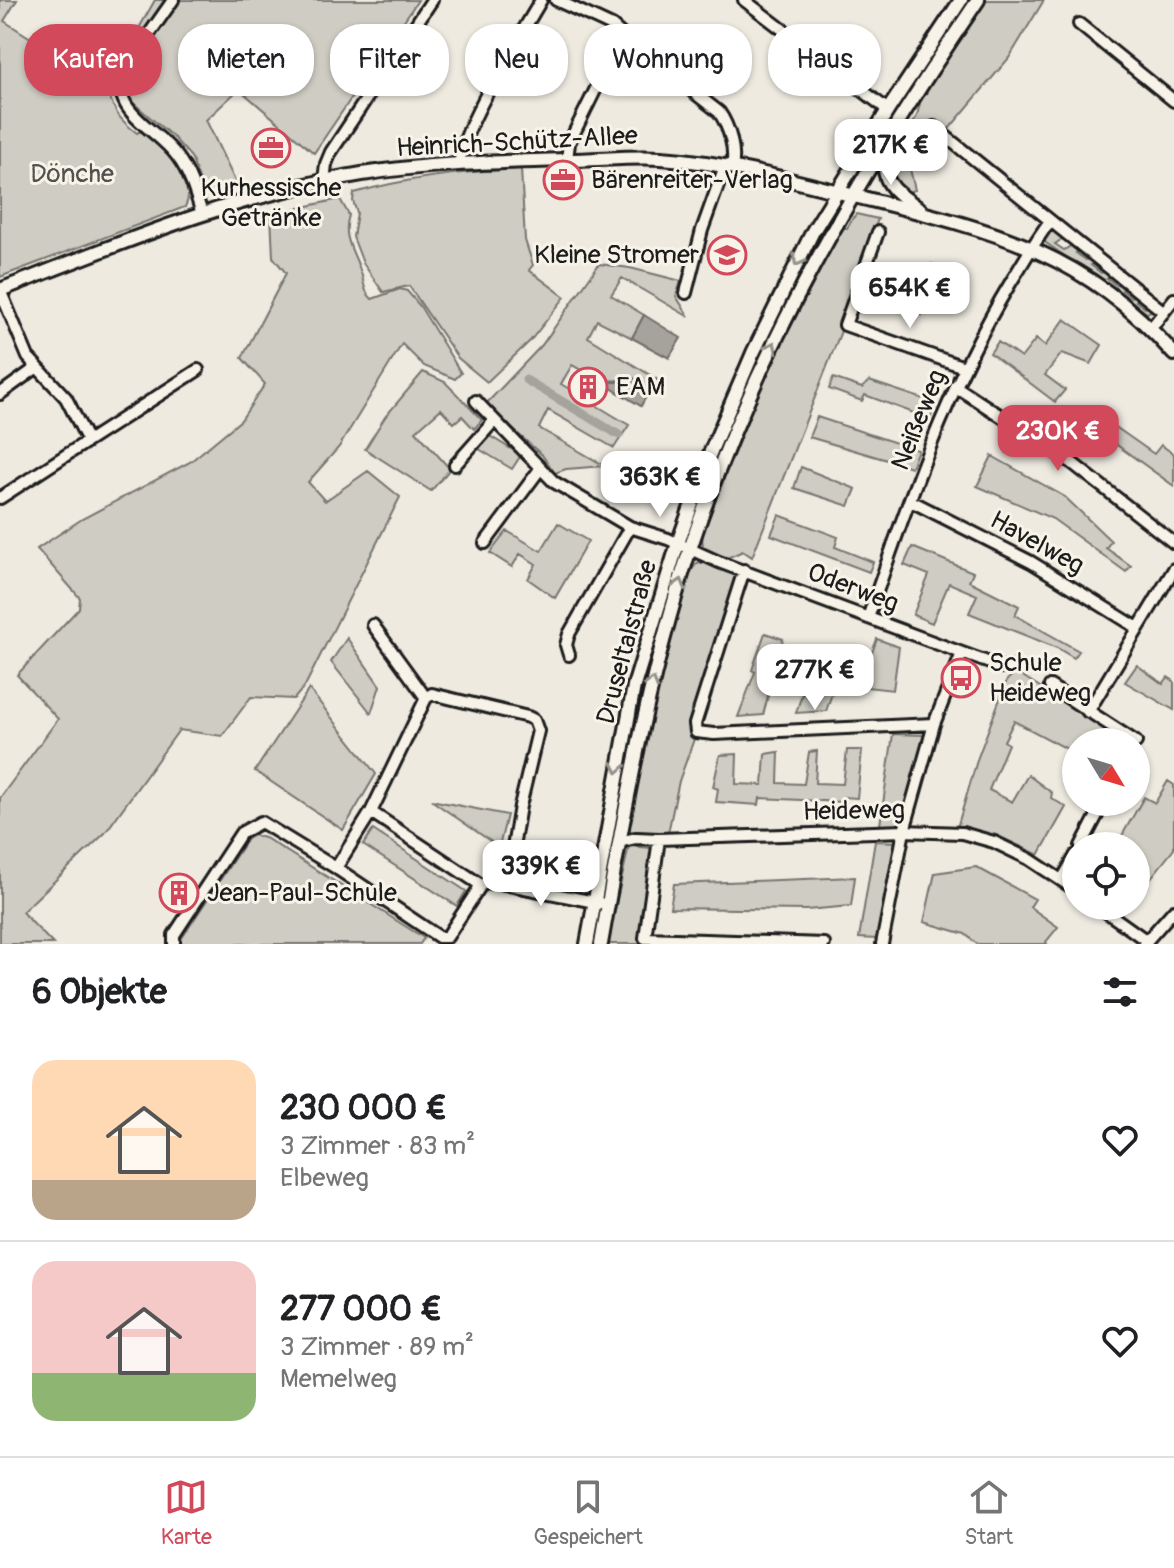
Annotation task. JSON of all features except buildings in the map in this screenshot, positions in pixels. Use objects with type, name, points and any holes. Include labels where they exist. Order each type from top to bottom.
[{"type":"main road","name":"Druseltalstraße","points":[[601,944],[647,700],[684,546],[711,451],[787,281],[836,192],[961,0]]},
{"type":"main road","name":"Druseltalstraße","points":[[587,944],[634,686],[684,546],[794,299],[888,135],[978,0]]},
{"type":"main road","points":[[888,135],[883,161],[888,183],[924,212]]},
{"type":"main road","name":"Heinrich-Schütz-Allee","points":[[0,290],[202,214],[324,181],[460,162],[659,158],[728,166],[836,192]]},
{"type":"main road","points":[[836,192],[924,212],[1031,247],[1079,272],[1131,310],[1174,354]]},
{"type":"street","points":[[173,0],[126,67],[120,90],[127,108],[163,139],[180,159],[202,214]]},
{"type":"street","points":[[324,181],[331,152],[432,0]]},
{"type":"street","points":[[460,162],[460,152],[471,126],[541,0]]},
{"type":"street","points":[[556,0],[608,24]]},
{"type":"street","points":[[752,2],[888,110]]},
{"type":"street","points":[[1079,24],[1174,101]]},
{"type":"street","points":[[567,160],[569,143],[592,96]]},
{"type":"street","points":[[686,293],[702,230],[734,157],[724,119],[699,96]]},
{"type":"street","points":[[934,127],[1164,312]]},
{"type":"street","name":"Neißeweg","points":[[868,618],[955,386],[983,328],[1050,221]]},
{"type":"street","points":[[878,232],[845,325],[964,367]]},
{"type":"street","points":[[0,290],[28,357],[66,398],[88,441]]},
{"type":"street","points":[[1151,328],[1174,299]]},
{"type":"street","points":[[0,394],[36,368]]},
{"type":"street","points":[[0,498],[191,380],[198,370]]},
{"type":"street","points":[[955,386],[1071,462],[1174,543]]},
{"type":"street","name":"Oderweg","points":[[476,401],[554,482],[630,527],[962,653],[1001,667],[1015,667]]},
{"type":"street","points":[[455,465],[494,421]]},
{"type":"street","points":[[485,543],[540,469]]},
{"type":"street","name":"Havelweg","points":[[911,501],[1031,562],[1138,628]]},
{"type":"street","points":[[569,655],[566,645],[569,634],[630,527]]},
{"type":"street","points":[[1088,712],[1174,569]]},
{"type":"street","points":[[744,570],[695,724],[696,732],[714,734],[934,724]]},
{"type":"street","points":[[373,625],[426,698]]},
{"type":"street","points":[[882,944],[904,831],[934,724],[962,653]]},
{"type":"street","points":[[1050,686],[1114,728]]},
{"type":"street","points":[[336,868],[371,812],[426,698],[432,694],[528,717],[537,724],[507,883]]},
{"type":"street","points":[[371,812],[481,885],[507,883],[608,905]]},
{"type":"street","points":[[174,944],[174,935],[241,833],[261,822],[433,934],[447,937],[481,885]]},
{"type":"street","name":"Heideweg","points":[[619,842],[636,838],[904,831],[962,833],[979,837],[1029,859],[1062,880]]},
{"type":"street","points":[[659,839],[645,938],[824,944]]},
{"type":"street","points":[[1116,920],[1145,942],[1174,910]]},
{"type":"street","points":[[426,944],[433,934]]},
{"type":"green space","name":"Dönche","points":[[0,0],[17,0],[4,21],[24,34],[24,96],[110,96],[124,122],[137,133],[143,130],[168,154],[183,176],[188,197],[185,207],[0,277]]},
{"type":"green space","points":[[155,0],[418,0],[402,24],[330,24],[330,96],[353,96],[314,153],[247,96],[314,96],[314,24],[178,24],[178,96],[232,96],[206,120],[236,183],[216,194],[204,193],[191,157],[130,100],[129,96],[162,96],[162,24],[141,24]]},
{"type":"green space","points":[[986,0],[1044,0],[1009,58],[949,129],[910,169],[915,190],[908,192],[896,183],[892,174],[893,153],[917,116],[922,94]]},
{"type":"green space","points":[[521,169],[525,240],[533,265],[529,270],[565,297],[530,341],[487,382],[458,358],[409,286],[383,292],[363,263],[353,237],[357,213],[354,193],[437,176]]},
{"type":"green space","points":[[340,199],[349,215],[348,237],[369,296],[372,299],[400,289],[407,291],[420,306],[461,373],[455,379],[424,366],[402,344],[339,447],[308,482],[325,501],[368,471],[400,497],[305,686],[294,699],[251,697],[222,736],[179,730],[105,833],[22,912],[53,944],[0,944],[0,798],[58,719],[17,675],[79,608],[80,598],[37,549],[82,519],[190,462],[241,420],[265,384],[242,358],[286,273],[273,257],[271,214]]},
{"type":"green space","points":[[856,214],[878,219],[843,315],[841,331],[752,557],[743,551],[725,559],[710,554],[703,547],[702,534],[764,378],[842,228],[847,228]]},
{"type":"green space","points":[[827,218],[830,220],[780,317],[707,485],[707,474],[752,368]]},
{"type":"green space","points":[[1055,230],[1065,237],[1055,244],[1064,250],[1074,244],[1081,250],[1076,253],[1086,260],[1092,258],[1096,262],[1091,265],[1101,273],[1107,271],[1111,275],[1107,278],[1116,285],[1122,283],[1127,287],[1122,290],[1131,297],[1137,295],[1141,298],[1136,301],[1145,308],[1151,306],[1154,309],[1147,313],[1046,243],[1043,238],[1047,231]]},
{"type":"green space","points":[[599,264],[681,281],[676,296],[689,317],[622,278],[611,295],[644,315],[632,338],[597,320],[588,337],[658,380],[650,389],[632,377],[608,380],[572,365],[561,384],[629,425],[614,448],[548,410],[539,428],[605,466],[566,469],[555,473],[542,455],[485,405],[542,345]]},
{"type":"green space","points":[[932,264],[968,281],[959,295],[932,286],[921,315],[902,308],[904,302],[893,297],[909,270],[922,277]]},
{"type":"green space","points":[[1065,319],[1102,345],[1091,364],[1062,353],[1045,375],[1065,390],[1055,402],[990,353],[998,342],[1021,358],[1036,339],[1045,346]]},
{"type":"green space","points":[[423,372],[445,382],[482,420],[474,429],[462,416],[454,423],[441,409],[416,431],[450,469],[431,491],[365,449],[385,417]]},
{"type":"green space","points":[[833,378],[862,388],[869,381],[936,403],[930,419],[865,395],[862,401],[829,389]]},
{"type":"green space","points":[[1097,414],[1154,454],[1161,445],[1174,454],[1174,486],[1089,425]]},
{"type":"green space","points":[[817,417],[918,450],[911,467],[809,437]]},
{"type":"green space","points":[[488,435],[521,455],[512,469],[479,449]]},
{"type":"green space","points":[[992,456],[1065,497],[1111,541],[1106,548],[1131,566],[1126,572],[1053,519],[977,486]]},
{"type":"green space","points":[[801,467],[856,489],[849,506],[794,488]]},
{"type":"green space","points":[[779,515],[838,537],[835,547],[873,562],[869,572],[771,535]]},
{"type":"green space","points":[[558,523],[588,541],[555,598],[528,579],[536,564],[520,554],[512,567],[490,553],[507,531],[541,551]]},
{"type":"green space","points":[[912,547],[973,572],[969,581],[1019,606],[1015,615],[1079,651],[1074,658],[1057,648],[969,613],[977,595],[949,583],[932,623],[913,615],[929,575],[904,565]]},
{"type":"green space","points":[[697,563],[707,563],[733,572],[736,576],[734,588],[694,716],[691,733],[694,739],[679,781],[668,833],[629,831],[680,599]]},
{"type":"green space","points":[[765,633],[783,639],[763,715],[738,717],[755,672],[752,670]]},
{"type":"green space","points":[[347,638],[380,686],[371,713],[331,662]]},
{"type":"green space","points":[[877,639],[899,647],[893,690],[866,687],[871,665],[868,663]]},
{"type":"green space","points":[[816,650],[844,659],[826,711],[796,713]]},
{"type":"green space","points":[[1137,665],[1163,684],[1168,677],[1174,681],[1174,710],[1125,682]]},
{"type":"green space","points":[[1016,672],[1106,728],[1062,728],[1062,746],[1014,721],[1004,741],[1008,744],[989,790],[1012,802],[1028,775],[1062,805],[1062,814],[1039,855],[996,835],[957,828],[978,757],[1007,680]]},
{"type":"green space","points":[[309,689],[376,774],[343,830],[255,771]]},
{"type":"green space","points":[[893,734],[925,735],[900,825],[880,825]]},
{"type":"green space","points":[[847,750],[862,750],[857,798],[843,797],[842,802],[760,798],[759,805],[716,802],[718,789],[713,787],[720,755],[737,754],[736,784],[763,785],[765,754],[779,752],[778,783],[804,784],[809,752],[817,751],[815,783],[843,784]]},
{"type":"green space","points":[[1168,781],[1174,785],[1174,849],[1150,879],[1150,832],[1124,832],[1133,816],[1150,816],[1150,800],[1155,803]]},
{"type":"green space","points":[[431,800],[507,815],[499,847]]},
{"type":"green space","points":[[373,830],[466,891],[457,906],[363,845]]},
{"type":"green space","points":[[254,835],[267,839],[424,938],[420,944],[178,944],[247,839]]},
{"type":"green space","points":[[875,841],[896,842],[877,939],[859,938]]},
{"type":"green space","points":[[629,846],[652,848],[642,941],[640,944],[607,944]]},
{"type":"green space","points":[[976,867],[1035,899],[1030,907],[1058,927],[1047,944],[977,944],[965,934],[924,922],[935,873]]},
{"type":"green space","points":[[855,877],[851,906],[806,910],[670,908],[674,884]]},
{"type":"shaded area","points":[[644,315],[681,338],[669,358],[632,338]]},
{"type":"shaded area","points":[[632,377],[650,389],[641,406],[601,382],[621,382]]},
{"type":"waterway","points":[[526,380],[619,435]]},
{"type":"place","name":"Kurhessische Getränke","points":[[271,148]]},
{"type":"place","name":"Bärenreiter-Verlag","points":[[563,180]]},
{"type":"place","name":"Kleine Stromer","points":[[727,255]]},
{"type":"place","name":"EAM","points":[[588,387]]},
{"type":"place","name":"Schule Heideweg","points":[[961,678]]},
{"type":"place","name":"Jean-Paul-Schule","points":[[179,893]]}]
